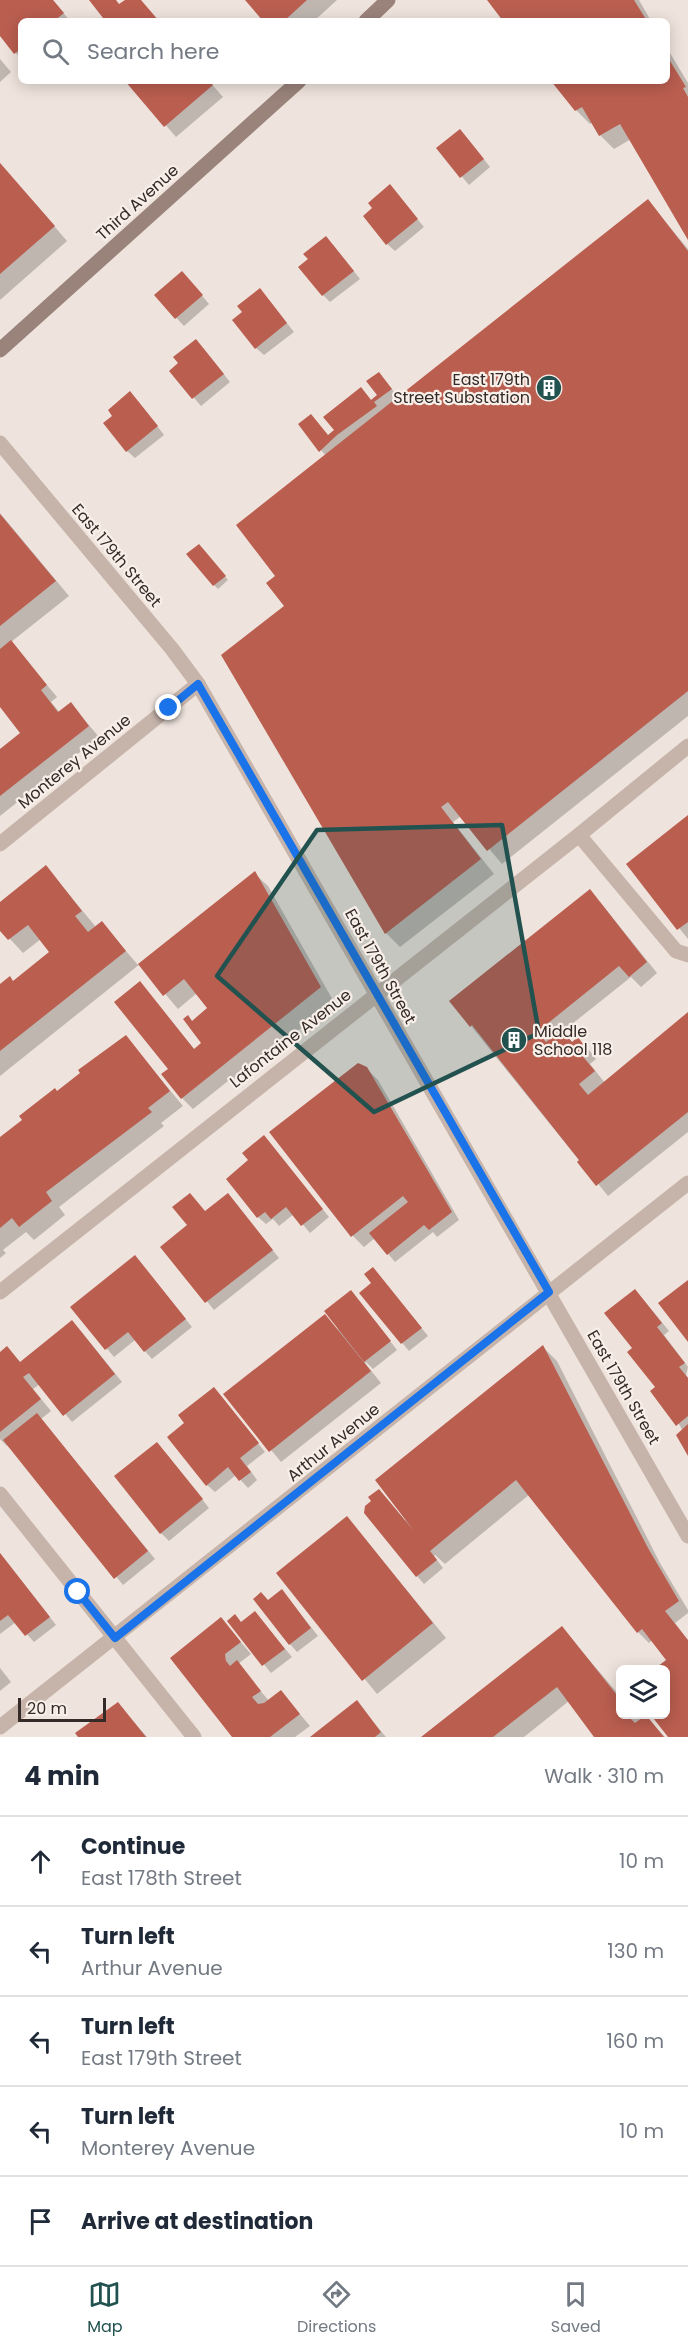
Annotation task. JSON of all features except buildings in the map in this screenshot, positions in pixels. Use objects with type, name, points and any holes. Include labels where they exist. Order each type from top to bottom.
[{"type":"main road","points":[[369,18],[388,0]]},
{"type":"main road","name":"Third Avenue","points":[[0,350],[296,84]]},
{"type":"street","name":"East 179th Street","points":[[0,443],[165,640],[198,684],[688,1536]]},
{"type":"street","name":"Monterey Avenue","points":[[0,844],[198,684]]},
{"type":"street","name":"Lafontaine Avenue","points":[[0,1292],[579,835],[688,746]]},
{"type":"street","points":[[579,835],[676,951],[688,956]]},
{"type":"street","name":"Arthur Avenue","points":[[0,1727],[688,1183]]},
{"type":"street","points":[[0,1494],[194,1737]]},
{"type":"highlighted area","points":[[502,825],[539,1033],[374,1112],[217,976],[317,830]]},
{"type":"place","name":"East 179th Street Substation","points":[[549,388]]},
{"type":"place","name":"Middle School 118","points":[[514,1040]]},
{"type":"route","points":[[78,1592],[115,1638],[549,1292],[391,1022],[198,684],[169,708]]}]
